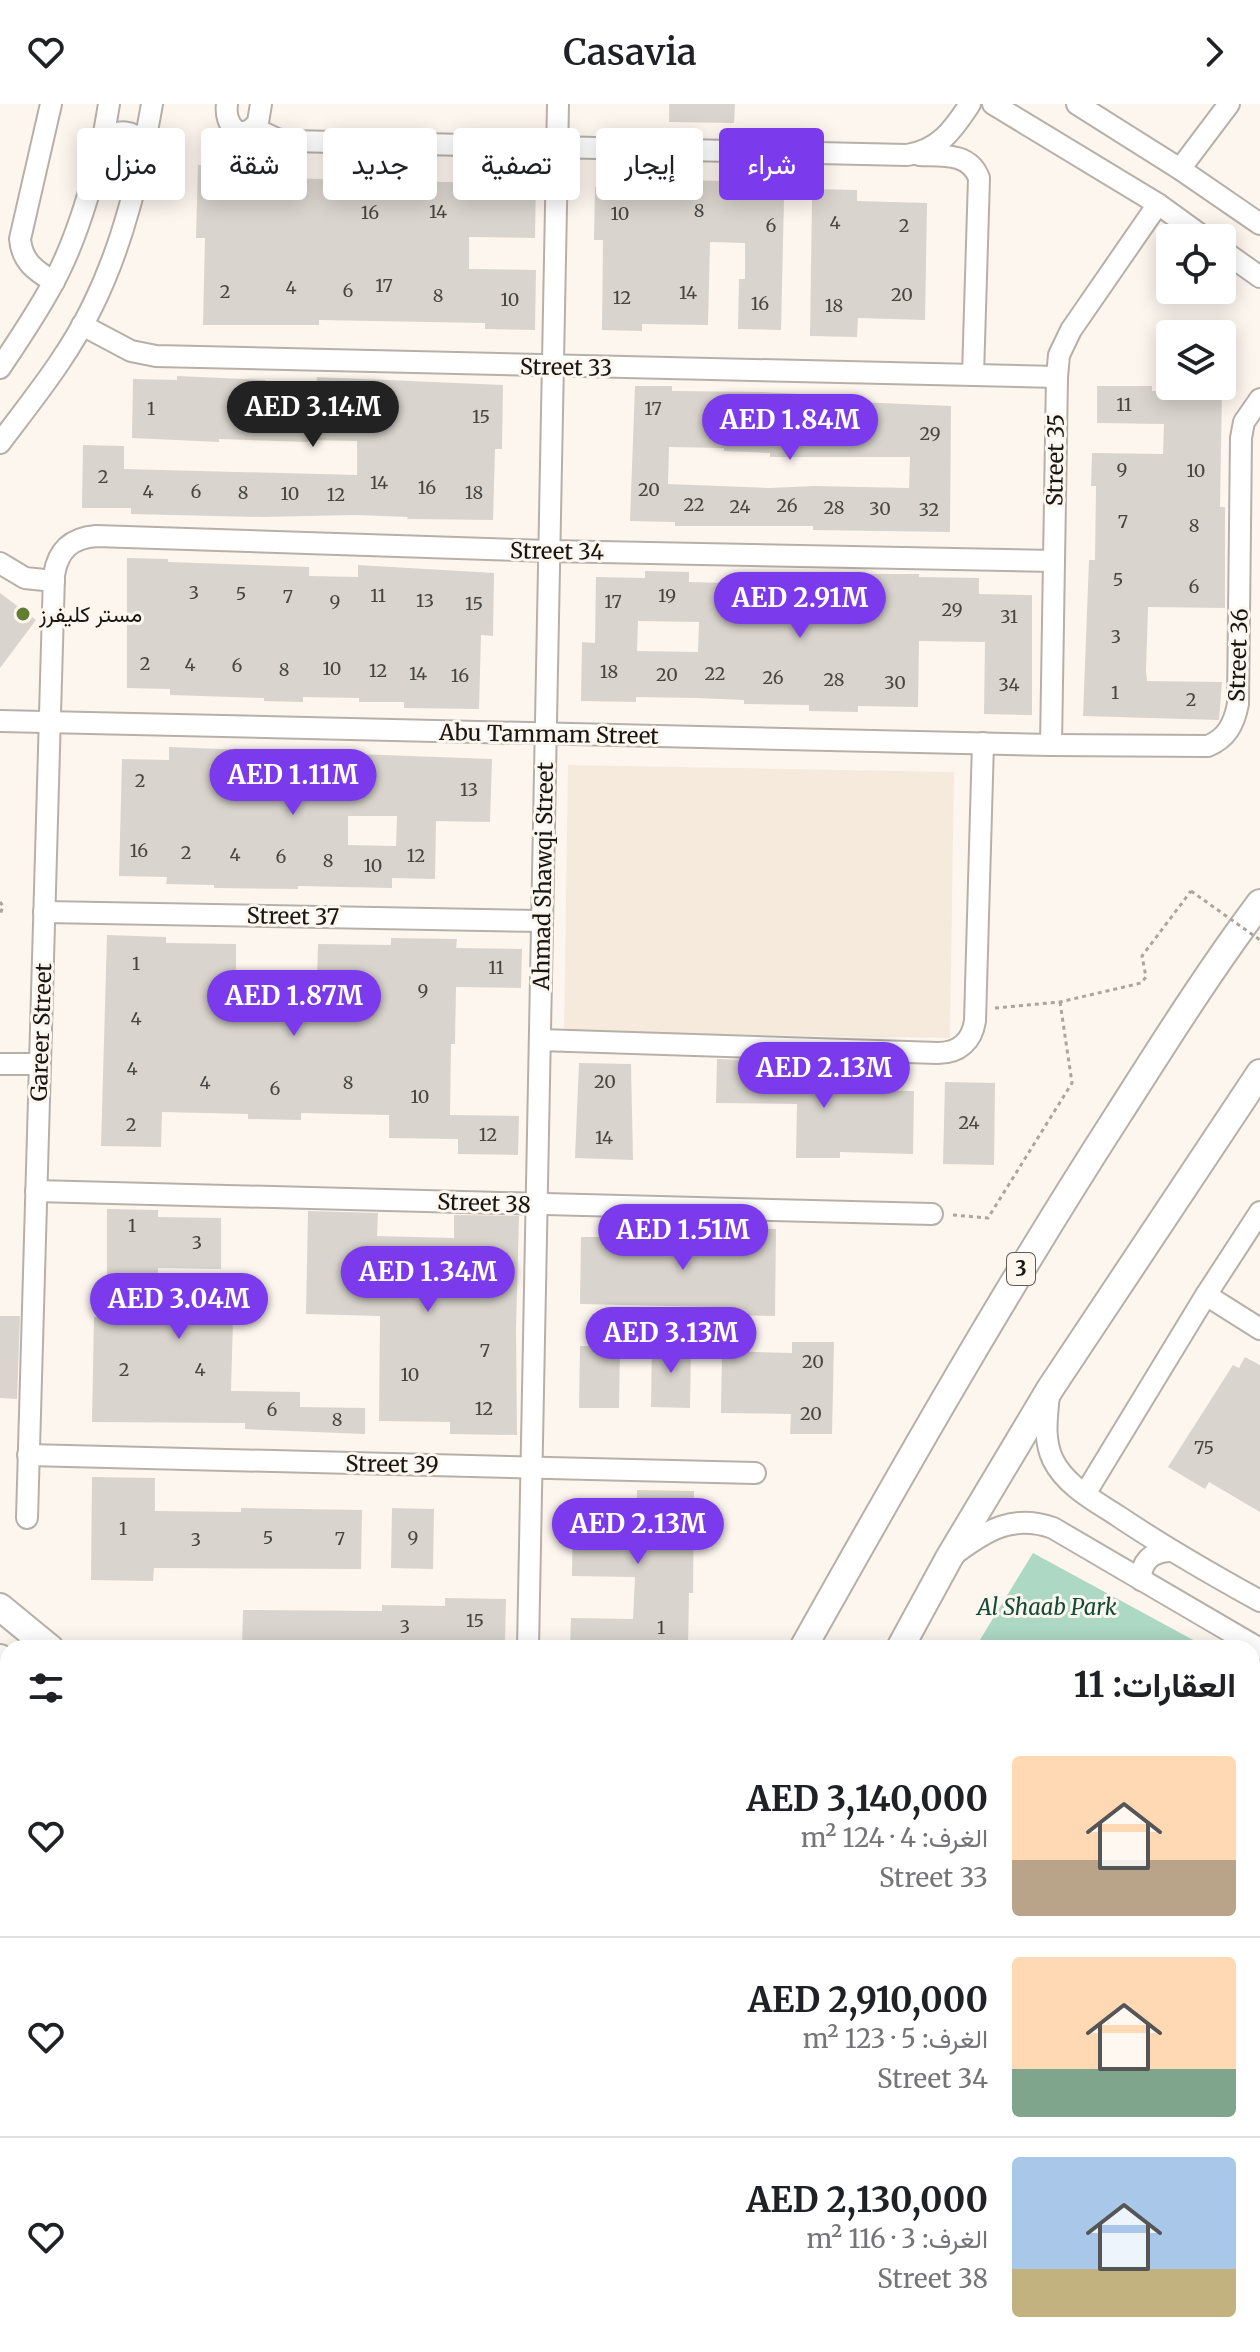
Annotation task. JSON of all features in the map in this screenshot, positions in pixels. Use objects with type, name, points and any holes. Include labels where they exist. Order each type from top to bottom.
[{"type":"main road","name":"3","points":[[807,1640],[922,1436],[1052,1217],[1192,999],[1260,903]]},
{"type":"main road","points":[[904,1640],[949,1558],[1050,1389],[1260,1073]]},
{"type":"main road","points":[[0,1607],[40,1640]]},
{"type":"street","points":[[51,104],[20,239],[29,264],[54,282]]},
{"type":"street","points":[[106,128],[109,104]]},
{"type":"street","points":[[148,128],[152,104]]},
{"type":"street","points":[[227,104],[226,117],[232,128]]},
{"type":"street","points":[[254,128],[261,104]]},
{"type":"street","name":"Ahmad Shawqi Street","points":[[557,128],[558,104]]},
{"type":"street","points":[[907,155],[923,152],[943,140],[955,128],[970,104]]},
{"type":"street","points":[[993,104],[1186,224]]},
{"type":"street","points":[[1077,104],[1260,224]]},
{"type":"street","points":[[1180,169],[1229,104]]},
{"type":"street","points":[[307,142],[453,146]]},
{"type":"street","points":[[580,149],[958,157],[975,167],[979,178],[973,375]]},
{"type":"street","points":[[0,368],[54,282],[84,200]]},
{"type":"street","points":[[0,443],[57,366],[82,325],[101,288],[131,200]]},
{"type":"street","name":"Ahmad Shawqi Street","points":[[528,1640],[556,200]]},
{"type":"street","name":"Street 35","points":[[1051,745],[1059,355],[1071,330],[1158,204]]},
{"type":"street","points":[[1236,260],[1260,277]]},
{"type":"street","name":"Street 33","points":[[82,325],[131,351],[156,356],[1057,377]]},
{"type":"street","name":"Street 36","points":[[1051,745],[1192,748],[1217,742],[1232,725],[1239,695],[1241,438],[1244,422],[1260,399]]},
{"type":"street","name":"Street 34","points":[[64,549],[77,539],[96,536],[549,551],[1054,561]]},
{"type":"street","name":"Gareer Street","points":[[27,1518],[54,581],[56,565],[64,549]]},
{"type":"street","points":[[0,563],[25,578],[54,581]]},
{"type":"street","name":"Abu Tammam Street","points":[[0,721],[1051,745]]},
{"type":"street","points":[[540,1040],[955,1051],[973,1031],[975,1010],[983,743]]},
{"type":"street","name":"Street 37","points":[[44,912],[542,921]]},
{"type":"street","points":[[0,1064],[40,1064]]},
{"type":"street","name":"Street 38","points":[[36,1191],[932,1214]]},
{"type":"street","points":[[1085,1494],[1260,1212]]},
{"type":"street","points":[[1206,1295],[1260,1329]]},
{"type":"street","points":[[1050,1389],[1046,1433],[1048,1448],[1062,1475],[1169,1551],[1260,1601]]},
{"type":"street","name":"Street 39","points":[[28,1455],[755,1473]]},
{"type":"street","points":[[949,1558],[989,1530],[1014,1522],[1053,1528],[1244,1640]]},
{"type":"street","points":[[1141,1580],[1141,1572],[1148,1559],[1154,1554],[1169,1551]]},
{"type":"path","points":[[975,1010],[1060,1002],[1141,983],[1146,977],[1142,956],[1191,891],[1260,940]]},
{"type":"path","points":[[0,902],[3,906],[0,915]]},
{"type":"path","points":[[932,1214],[988,1218],[1072,1083],[1060,1002]]},
{"type":"shaded area","points":[[568,765],[954,772],[950,1038],[564,1032]]},
{"type":"green space","name":"Al Shaab Park","points":[[1033,1553],[1193,1640],[980,1640]]},
{"type":"building","points":[[669,104],[735,104],[734,123],[669,122]]},
{"type":"building","points":[[198,165],[201,165],[201,200],[307,200],[307,179],[323,179],[323,200],[437,200],[437,182],[453,182],[453,200],[536,200],[535,238],[469,237],[469,269],[536,270],[535,330],[485,329],[485,323],[319,320],[319,325],[203,325],[205,238],[196,238]]},
{"type":"building","points":[[703,181],[719,181],[719,200],[784,200],[781,330],[738,329],[739,279],[745,279],[745,243],[710,242],[708,325],[642,324],[642,331],[602,330],[603,240],[594,240],[595,187],[596,200],[703,200]]},
{"type":"building","points":[[824,189],[857,190],[857,201],[927,203],[925,320],[858,318],[857,337],[810,336],[812,200],[824,200]]},
{"type":"building","points":[[177,376],[266,380],[266,384],[316,385],[317,377],[503,385],[502,449],[495,449],[493,520],[356,515],[261,517],[131,514],[131,508],[82,508],[83,445],[124,446],[124,469],[357,475],[357,441],[219,439],[219,442],[132,438],[133,379],[177,380]]},
{"type":"building","points":[[635,386],[672,386],[672,391],[857,397],[857,402],[951,406],[950,532],[813,530],[813,526],[675,526],[675,522],[630,521]],"holes":[[[669,447],[724,448],[724,451],[770,453],[770,457],[910,457],[909,488],[668,484]]]},
{"type":"building","points":[[1097,386],[1152,386],[1152,391],[1156,391],[1156,400],[1222,400],[1220,507],[1225,507],[1225,608],[1148,607],[1146,671],[1147,681],[1222,682],[1219,720],[1083,716],[1089,560],[1095,560],[1096,486],[1091,486],[1092,453],[1163,454],[1164,424],[1097,423]]},
{"type":"building","points":[[127,558],[309,567],[309,576],[358,577],[358,565],[494,573],[493,636],[481,635],[479,709],[404,708],[404,702],[359,702],[359,698],[303,697],[303,702],[264,701],[264,698],[170,695],[170,689],[127,688]]},
{"type":"building","points":[[645,571],[689,572],[689,582],[756,584],[756,574],[802,574],[802,578],[868,580],[868,574],[919,574],[919,577],[979,578],[979,594],[1032,595],[1032,715],[984,714],[985,642],[919,641],[918,707],[858,706],[858,712],[809,711],[809,705],[744,704],[744,700],[697,698],[636,697],[636,702],[581,701],[582,642],[595,643],[596,577],[645,578]],"holes":[[[638,621],[699,622],[698,652],[637,651]]]},
{"type":"building","points":[[0,593],[36,620],[0,668]]},
{"type":"building","points":[[169,747],[492,759],[490,822],[436,821],[435,879],[392,878],[392,888],[214,888],[214,885],[166,884],[167,877],[119,876],[122,759],[169,760]],"holes":[[[348,816],[397,816],[396,846],[348,845]]]},
{"type":"building","points":[[107,935],[166,937],[166,943],[236,944],[236,978],[317,979],[318,944],[391,945],[391,938],[457,939],[456,948],[522,949],[521,988],[456,987],[455,1044],[451,1044],[450,1115],[519,1116],[518,1155],[458,1154],[458,1139],[389,1138],[389,1115],[301,1113],[301,1120],[248,1119],[248,1114],[162,1112],[161,1147],[101,1146]]},
{"type":"building","points":[[717,1059],[783,1061],[783,1081],[841,1082],[841,1090],[914,1091],[913,1154],[840,1152],[840,1158],[796,1158],[797,1104],[716,1103]]},
{"type":"building","points":[[579,1063],[631,1064],[633,1160],[575,1158]]},
{"type":"building","points":[[945,1082],[995,1083],[994,1165],[943,1164]]},
{"type":"building","points":[[107,1209],[158,1210],[158,1217],[221,1218],[221,1269],[158,1268],[157,1318],[233,1319],[231,1391],[300,1392],[300,1407],[365,1408],[365,1434],[245,1429],[245,1423],[92,1422],[94,1317],[107,1317]]},
{"type":"building","points":[[308,1211],[378,1213],[377,1236],[454,1238],[454,1215],[519,1216],[517,1435],[450,1434],[450,1422],[379,1421],[380,1316],[306,1314]]},
{"type":"building","points":[[717,1228],[776,1229],[775,1316],[715,1315],[715,1307],[580,1304],[581,1237],[716,1237]]},
{"type":"building","points":[[0,1316],[20,1316],[17,1399],[0,1398]]},
{"type":"building","points":[[652,1342],[691,1343],[690,1408],[651,1407]]},
{"type":"building","points":[[792,1342],[834,1342],[832,1434],[790,1434],[791,1414],[721,1413],[722,1351],[792,1353]]},
{"type":"building","points":[[580,1346],[620,1347],[619,1408],[579,1408]]},
{"type":"building","points":[[1245,1357],[1260,1365],[1260,1512],[1209,1482],[1205,1489],[1168,1467],[1233,1365],[1239,1368]]},
{"type":"building","points":[[92,1477],[155,1478],[155,1511],[241,1512],[241,1508],[362,1510],[361,1569],[154,1568],[153,1581],[91,1580]]},
{"type":"building","points":[[637,1490],[694,1491],[693,1593],[689,1593],[688,1640],[570,1640],[571,1618],[633,1619],[635,1577],[572,1576],[573,1498],[637,1499]]},
{"type":"building","points":[[392,1508],[434,1509],[433,1569],[391,1568]]},
{"type":"building","points":[[445,1598],[506,1599],[505,1640],[242,1640],[243,1610],[382,1611],[382,1605],[445,1606]]},
{"type":"place","name":"مستر كليفرز","points":[[23,614]]}]
